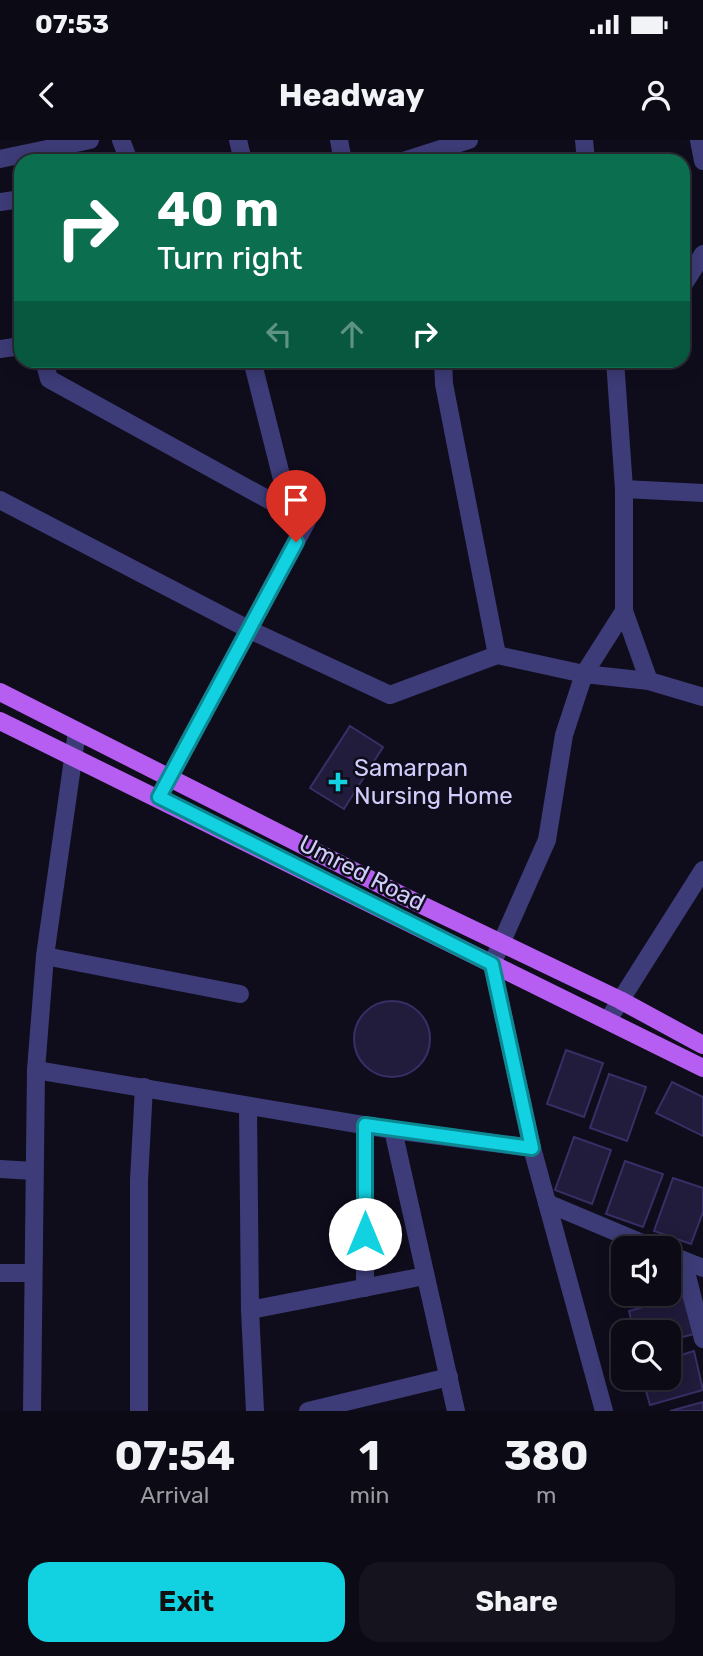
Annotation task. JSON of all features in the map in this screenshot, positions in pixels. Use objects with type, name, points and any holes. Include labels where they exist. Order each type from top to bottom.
[{"type":"main road","points":[[0,692],[502,944],[620,1000],[703,1045]]},
{"type":"main road","name":"Umred Road","points":[[0,721],[159,797],[703,1069]]},
{"type":"street","points":[[24,154],[90,140]]},
{"type":"street","points":[[429,151],[469,140]]},
{"type":"street","points":[[699,140],[703,161]]},
{"type":"street","points":[[690,274],[703,254]]},
{"type":"street","points":[[46,368],[49,379],[307,521],[159,797]]},
{"type":"street","points":[[254,368],[290,511]]},
{"type":"street","points":[[444,368],[447,398],[497,655]]},
{"type":"street","points":[[616,368],[624,489],[624,611],[649,681]]},
{"type":"street","points":[[624,489],[703,493]]},
{"type":"street","points":[[0,500],[250,629],[390,695],[497,655],[584,674],[649,681],[703,697]]},
{"type":"street","points":[[604,1411],[532,1148],[492,964],[547,840],[564,734],[584,674],[624,611]]},
{"type":"street","points":[[32,1411],[36,1070],[45,956],[77,731]]},
{"type":"street","points":[[608,1020],[703,870]]},
{"type":"street","points":[[45,956],[240,994]]},
{"type":"street","points":[[36,1070],[393,1130],[532,1148]]},
{"type":"street","points":[[139,1411],[139,1180],[144,1087]]},
{"type":"street","points":[[248,1106],[250,1310],[255,1411]]},
{"type":"street","points":[[365,1125],[365,1288]]},
{"type":"street","points":[[393,1130],[456,1411]]},
{"type":"street","points":[[0,1169],[34,1171]]},
{"type":"street","points":[[547,1203],[625,1236]]},
{"type":"street","points":[[681,1259],[703,1268]]},
{"type":"street","points":[[681,1272],[703,1339]]},
{"type":"street","points":[[0,1273],[33,1273]]},
{"type":"street","points":[[250,1310],[425,1276]]},
{"type":"street","points":[[308,1411],[449,1377]]},
{"type":"building","points":[[350,726],[383,747],[344,809],[310,788]]},
{"type":"building","points":[[392,1001],[406,1004],[419,1012],[427,1025],[430,1039],[427,1053],[419,1066],[406,1074],[392,1077],[378,1074],[365,1066],[357,1053],[354,1039],[357,1025],[365,1012],[378,1004]]},
{"type":"building","points":[[566,1050],[603,1063],[584,1117],[547,1104]]},
{"type":"building","points":[[609,1074],[646,1087],[627,1141],[590,1128]]},
{"type":"building","points":[[672,1082],[703,1097],[703,1136],[656,1113]]},
{"type":"building","points":[[574,1137],[611,1150],[592,1204],[555,1190]]},
{"type":"building","points":[[625,1161],[663,1174],[643,1227],[606,1214]]},
{"type":"building","points":[[673,1178],[703,1188],[703,1212],[691,1244],[681,1240],[681,1236],[668,1236],[654,1231]]},
{"type":"building","points":[[681,1297],[694,1334],[681,1338],[681,1320],[631,1320],[629,1311],[647,1306],[681,1306]]},
{"type":"building","points":[[694,1351],[703,1390],[650,1405],[646,1390],[681,1390],[681,1355]]},
{"type":"building","points":[[703,1402],[703,1411],[670,1411]]},
{"type":"place","name":"Samarpan Nursing Home","points":[[338,782]]},
{"type":"route","points":[[296,542],[159,797],[492,964],[532,1148],[365,1125],[365,1234]]}]
